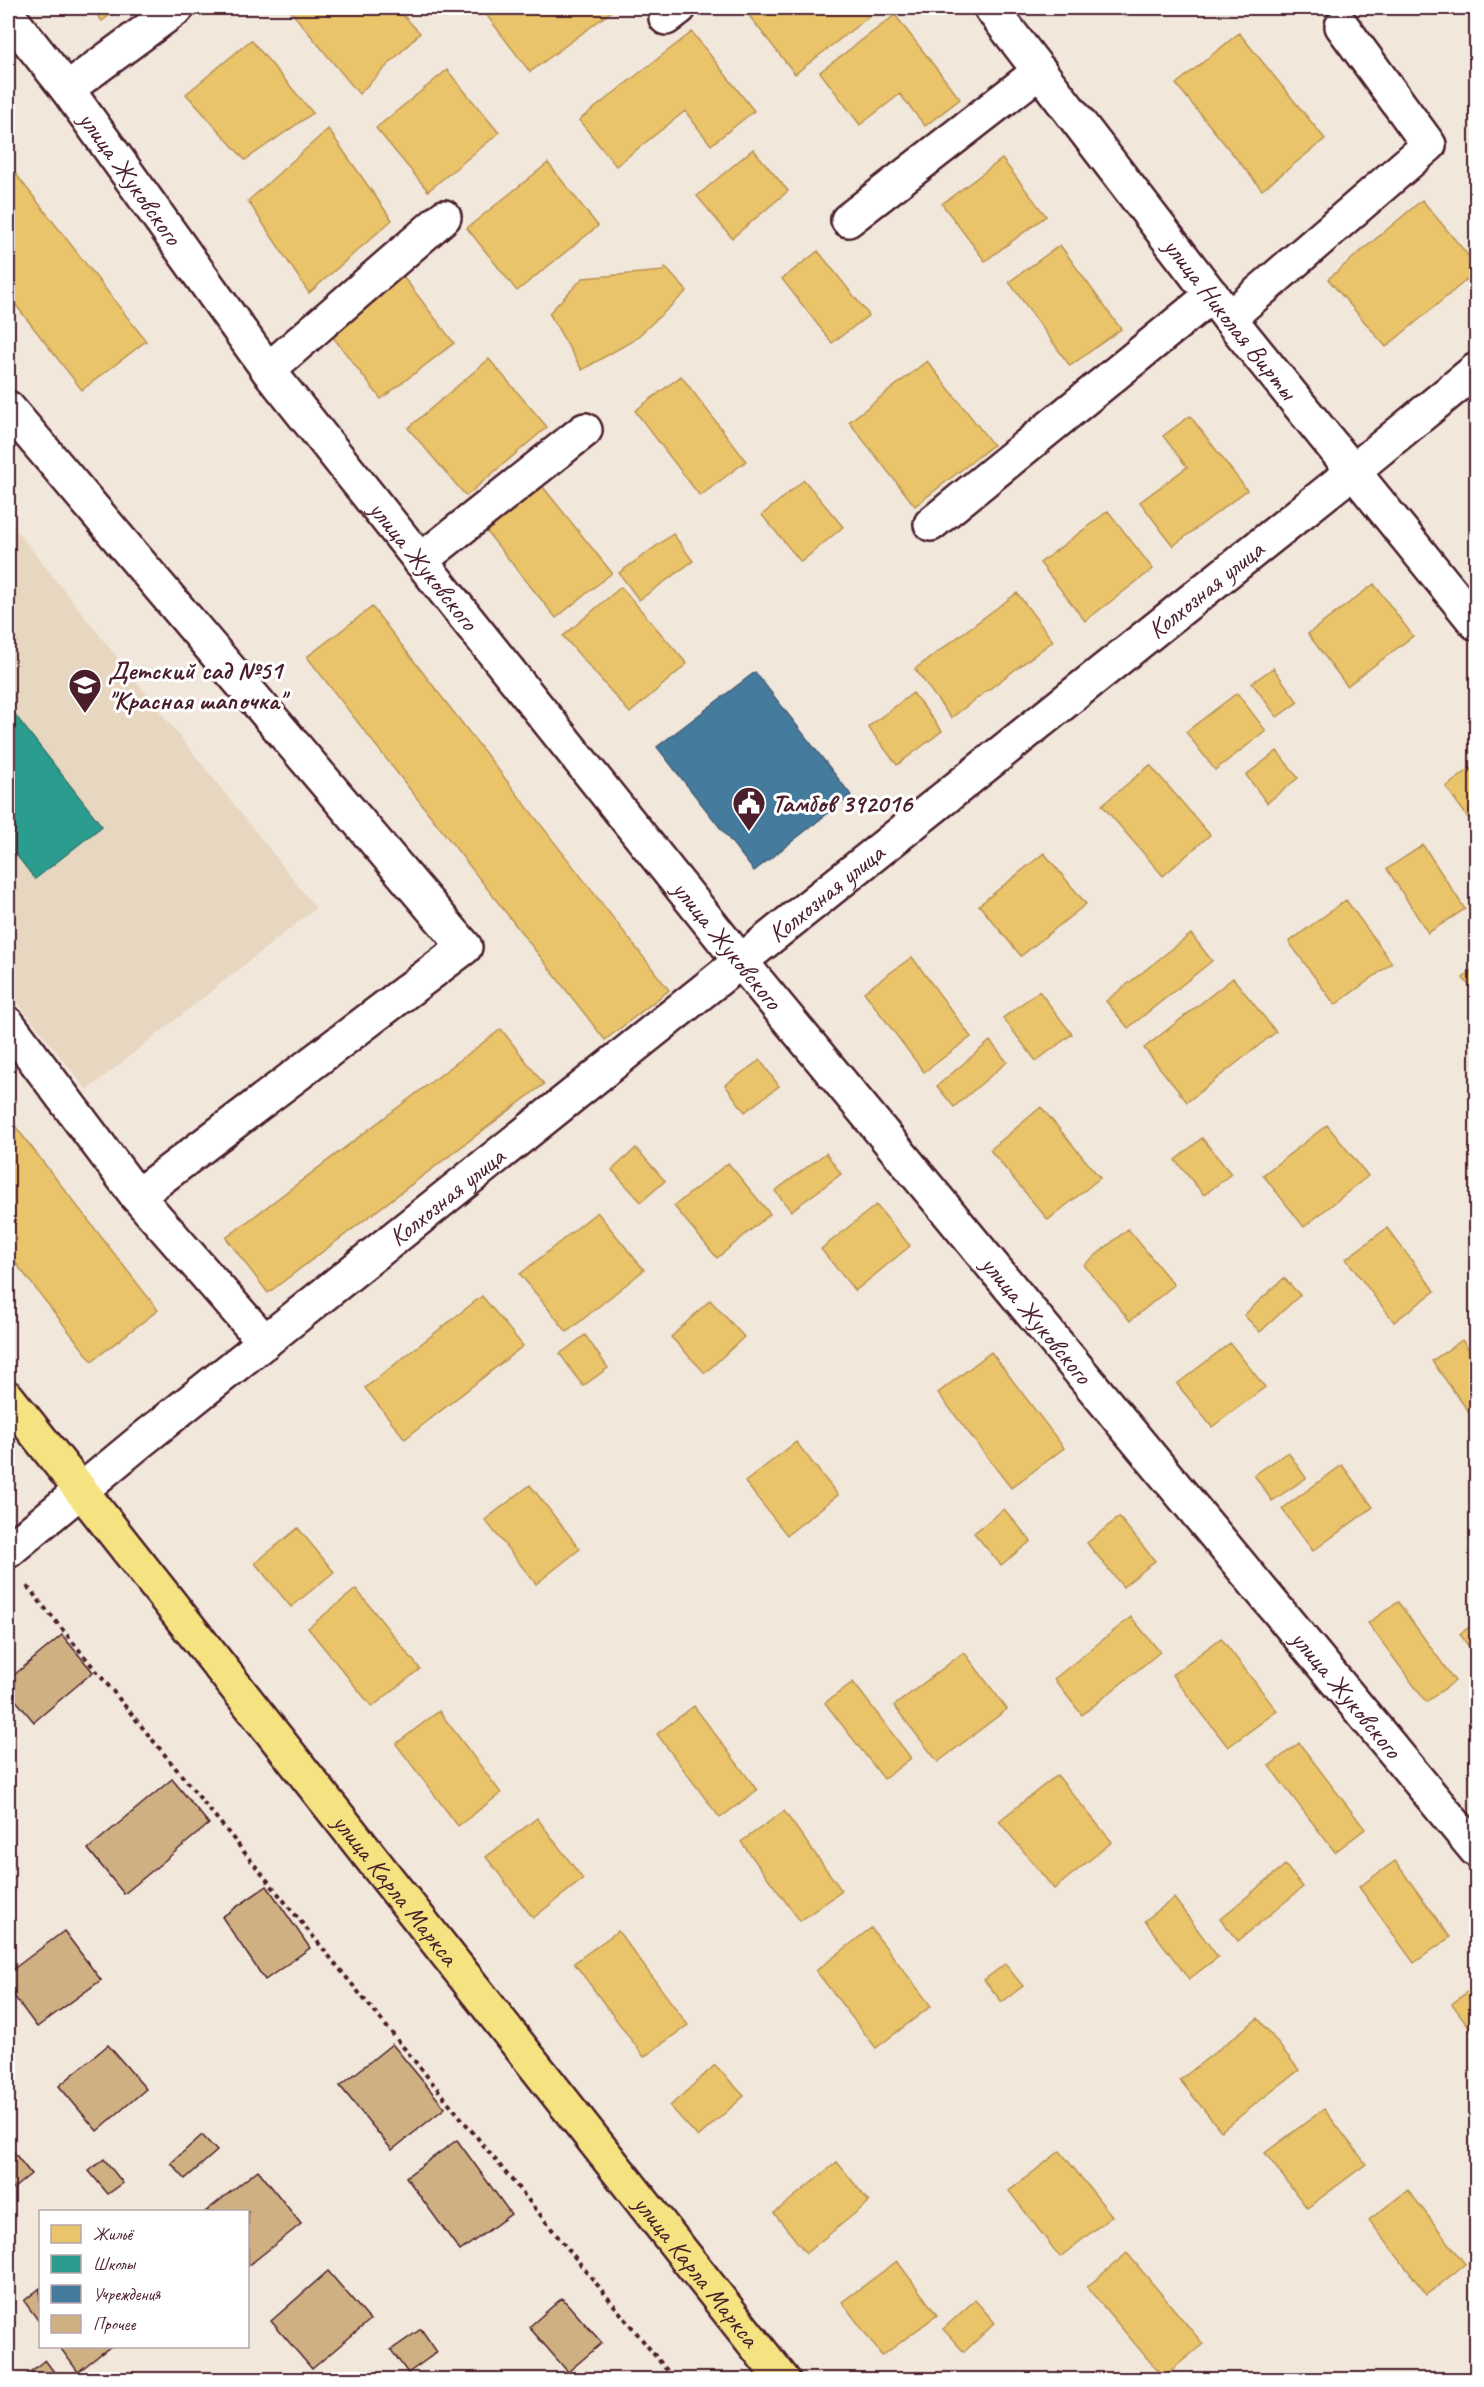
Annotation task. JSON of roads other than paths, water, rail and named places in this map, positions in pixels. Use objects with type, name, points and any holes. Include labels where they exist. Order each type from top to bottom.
[{"type":"main road","name":"улица Карла Маркса","points":[[8,1398],[783,2379]]},
{"type":"street","points":[[67,89],[177,8]]},
{"type":"street","name":"улица Николая Вирты","points":[[991,8],[1220,306],[1476,623]]},
{"type":"street","name":"улица Жуковского","points":[[8,15],[67,89],[268,370],[420,561],[741,962],[1476,1850]]},
{"type":"street","points":[[931,524],[1429,145],[1342,26]]},
{"type":"street","points":[[848,220],[1040,71]]},
{"type":"street","points":[[268,370],[444,217]]},
{"type":"street","name":"Колхозная улица","points":[[8,1551],[1476,370]]},
{"type":"street","points":[[8,408],[465,947],[137,1197]]},
{"type":"street","points":[[420,561],[585,430]]},
{"type":"street","points":[[8,1024],[137,1197],[265,1342]]},
{"type":"place","name":"Детский сад №51 \"Красная шапочка\"","points":[[85,714]]},
{"type":"place","name":"Тамбов 392016","points":[[749,832]]}]
